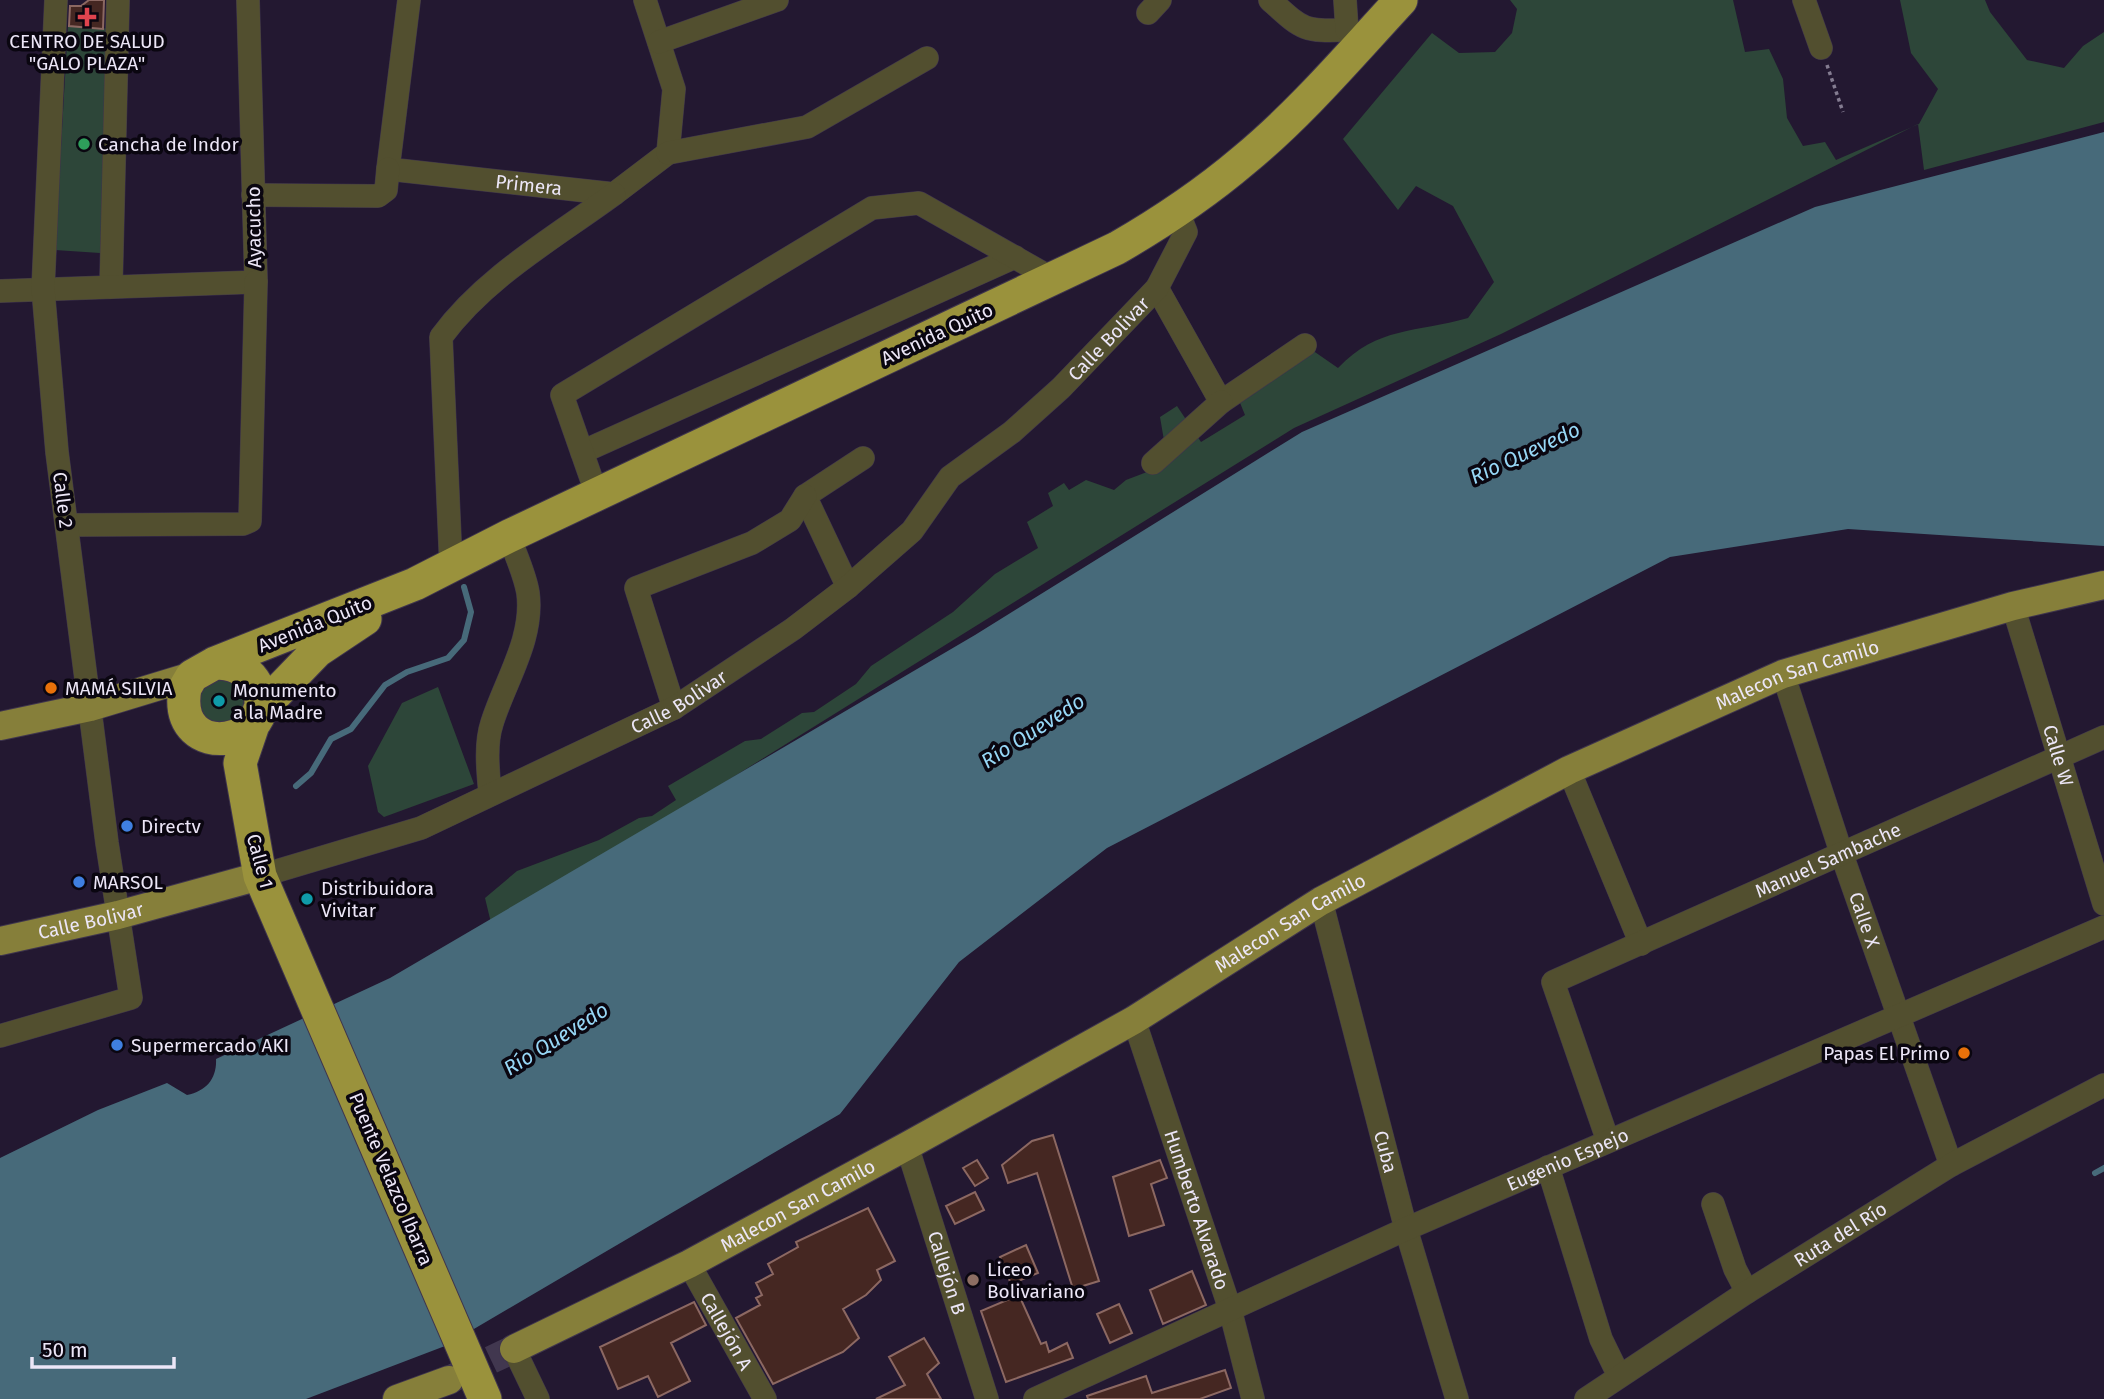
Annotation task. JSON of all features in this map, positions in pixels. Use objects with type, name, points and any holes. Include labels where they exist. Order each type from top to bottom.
[{"type":"highway","name":"Avenida Quito","points":[[203,670],[415,584],[509,536],[1117,248],[1178,212],[1245,160],[1299,109],[1354,36],[1401,0]]},
{"type":"highway","name":"Avenida Quito","points":[[257,717],[317,651],[415,584]]},
{"type":"highway","points":[[240,668],[251,676],[257,686],[257,717],[235,738],[211,738],[200,733],[185,714],[186,688],[203,670],[240,668]]},
{"type":"highway","name":"Calle 1","points":[[257,717],[240,763],[246,800],[260,876],[297,959]]},
{"type":"highway","name":"Calle 1","points":[[211,738],[226,759],[246,800]]},
{"type":"highway","name":"Puente Velazco Ibarra","points":[[297,959],[485,1399]]},
{"type":"main road","name":"Malecon San Camilo","points":[[514,1349],[689,1264],[907,1146],[1134,1020],[1321,901],[1569,770],[1783,674],[2013,606],[2104,585]]},
{"type":"main road","points":[[0,726],[90,707],[203,670]]},
{"type":"main road","name":"Calle Bolivar","points":[[0,941],[118,915],[260,876]]},
{"type":"main road","points":[[397,1399],[446,1393]]},
{"type":"street","name":"Calle 2","points":[[0,1036],[131,998],[66,525],[43,289],[56,0]]},
{"type":"street","points":[[111,287],[118,0]]},
{"type":"street","name":"Ayacucho","points":[[0,291],[256,282],[248,0]]},
{"type":"street","points":[[253,195],[377,197],[386,190],[409,0]]},
{"type":"street","points":[[645,0],[674,89],[668,153]]},
{"type":"street","points":[[659,42],[777,0]]},
{"type":"street","points":[[1270,0],[1299,27],[1315,32],[1354,36],[1347,1]]},
{"type":"street","points":[[1804,0],[1821,48]]},
{"type":"street","points":[[451,566],[441,337],[457,315],[482,291],[668,153],[807,127],[927,58]]},
{"type":"street","name":"Primera","points":[[388,169],[614,194]]},
{"type":"street","points":[[597,495],[562,395],[872,208],[919,203],[1053,279]]},
{"type":"street","name":"Calle Bolivar","points":[[260,876],[421,828],[674,708],[793,629],[848,587],[912,531],[950,477],[1032,414],[1157,288],[1186,232],[1178,212]]},
{"type":"street","points":[[582,452],[1015,257]]},
{"type":"street","points":[[66,525],[243,524],[250,520],[256,282]]},
{"type":"street","points":[[1157,288],[1221,402]]},
{"type":"street","points":[[1153,463],[1221,402],[1305,345]]},
{"type":"street","points":[[674,708],[636,588],[752,543],[790,520],[805,496],[863,458]]},
{"type":"street","points":[[805,496],[848,587]]},
{"type":"street","points":[[490,793],[488,759],[491,725],[519,660],[527,614],[528,593],[509,536]]},
{"type":"street","name":"Calle W","points":[[2013,606],[2104,904]]},
{"type":"street","name":"Calle X","points":[[1783,674],[1842,855],[1951,1165]]},
{"type":"street","name":"Manuel Sambache","points":[[1608,1141],[1553,982],[2104,737]]},
{"type":"street","points":[[1569,770],[1641,944]]},
{"type":"street","name":"Cuba","points":[[1321,901],[1406,1229],[1457,1399]]},
{"type":"street","name":"Eugenio Espejo","points":[[1035,1399],[1406,1229],[2104,927]]},
{"type":"street","name":"Humberto Alvarado","points":[[1134,1020],[1230,1309],[1253,1399]]},
{"type":"street","name":"Ruta del Río","points":[[1586,1399],[1748,1292],[1951,1165],[2104,1085]]},
{"type":"street","name":"Callejón B","points":[[907,1146],[987,1399]]},
{"type":"street","points":[[1548,1167],[1601,1339],[1619,1376]]},
{"type":"street","points":[[1713,1204],[1735,1269],[1748,1292]]},
{"type":"street","name":"Callejón A","points":[[689,1264],[765,1399]]},
{"type":"street","points":[[514,1349],[538,1399]]},
{"type":"path","points":[[1821,48],[1843,112]]},
{"type":"green space","points":[[1510,0],[1733,0],[1745,52],[1769,49],[1783,79],[1787,118],[1803,146],[1825,142],[1836,160],[1912,127],[1501,334],[1294,428],[492,927],[485,898],[517,871],[599,840],[639,818],[652,816],[676,800],[668,786],[745,741],[761,739],[802,713],[814,712],[856,684],[871,666],[953,612],[995,574],[1038,548],[1027,522],[1053,506],[1048,493],[1064,483],[1069,490],[1086,480],[1114,490],[1126,480],[1168,464],[1160,417],[1177,406],[1201,442],[1245,415],[1236,393],[1312,350],[1338,368],[1353,354],[1383,338],[1468,318],[1494,282],[1453,206],[1416,186],[1398,210],[1343,139],[1432,33],[1459,53],[1495,52],[1512,33],[1517,9]]},
{"type":"green space","points":[[1900,0],[1985,0],[1990,12],[2027,60],[2064,68],[2083,46],[2104,32],[2104,122],[1924,170],[1918,124],[1938,89],[1911,53]]},
{"type":"green space","points":[[68,26],[115,29],[100,253],[55,250]]},
{"type":"green space","points":[[214,675],[245,687],[242,722],[206,727],[195,693]]},
{"type":"green space","points":[[438,687],[474,784],[384,817],[378,812],[368,766],[402,703]]},
{"type":"water","name":"Río Quevedo","points":[[2104,132],[2104,546],[1848,529],[1670,557],[1107,848],[959,962],[840,1114],[445,1346],[306,1399],[0,1399],[0,1158],[98,1110],[167,1083],[187,1095],[200,1090],[213,1078],[216,1059],[390,978],[975,635],[1302,432],[1815,207]]},
{"type":"building","name":"CENTRO DE SALUD \"GALO PLAZA\"","points":[[89,0],[104,0],[103,29],[69,26],[70,6],[81,6]]},
{"type":"building","points":[[1053,1135],[1099,1281],[1073,1289],[1037,1173],[1008,1183],[1002,1165],[1032,1141]]},
{"type":"building","points":[[977,1160],[988,1178],[975,1186],[963,1168]]},
{"type":"building","points":[[1160,1160],[1167,1178],[1151,1184],[1164,1225],[1129,1236],[1113,1177]]},
{"type":"building","points":[[975,1192],[984,1210],[955,1224],[946,1206]]},
{"type":"building","points":[[868,1208],[895,1261],[877,1270],[881,1280],[866,1295],[843,1309],[859,1338],[843,1352],[773,1384],[736,1318],[760,1305],[756,1298],[762,1295],[756,1283],[773,1274],[768,1264],[798,1247],[796,1242]]},
{"type":"building","points":[[1026,1245],[1038,1273],[1011,1284],[1000,1257]]},
{"type":"building","points":[[1192,1271],[1206,1305],[1163,1324],[1150,1290]]},
{"type":"building","points":[[1019,1295],[1041,1344],[1046,1342],[1049,1352],[1067,1343],[1073,1358],[1006,1382],[981,1311]]},
{"type":"building","points":[[694,1302],[706,1325],[671,1343],[690,1381],[658,1397],[648,1376],[618,1389],[600,1347]]},
{"type":"building","points":[[1119,1304],[1132,1333],[1110,1343],[1097,1314]]},
{"type":"building","points":[[924,1338],[939,1363],[927,1374],[941,1399],[876,1399],[905,1385],[889,1357]]},
{"type":"building","points":[[1225,1370],[1231,1388],[1200,1399],[1088,1399],[1087,1396],[1146,1376],[1152,1393]]},
{"type":"waterway","points":[[296,786],[311,773],[331,739],[351,729],[385,685],[407,672],[448,658],[464,640],[471,612],[464,587]]},
{"type":"waterway","points":[[2095,1173],[2104,1168]]},
{"type":"tunnel","points":[[453,1378],[514,1349]]},
{"type":"place","name":"CENTRO DE SALUD \"GALO PLAZA\"","points":[[87,17]]},
{"type":"place","name":"Cancha de Indor","points":[[84,144]]},
{"type":"place","name":"MAMÁ SILVIA","points":[[51,688]]},
{"type":"place","name":"Monumento a la Madre","points":[[219,701]]},
{"type":"place","name":"Directv","points":[[127,826]]},
{"type":"place","name":"MARSOL","points":[[79,882]]},
{"type":"place","name":"Distribuidora Vivitar","points":[[307,899]]},
{"type":"place","name":"Supermercado AKI","points":[[117,1045]]},
{"type":"place","name":"Papas El Primo","points":[[1964,1053]]},
{"type":"place","name":"Liceo Bolivariano","points":[[973,1280]]}]
